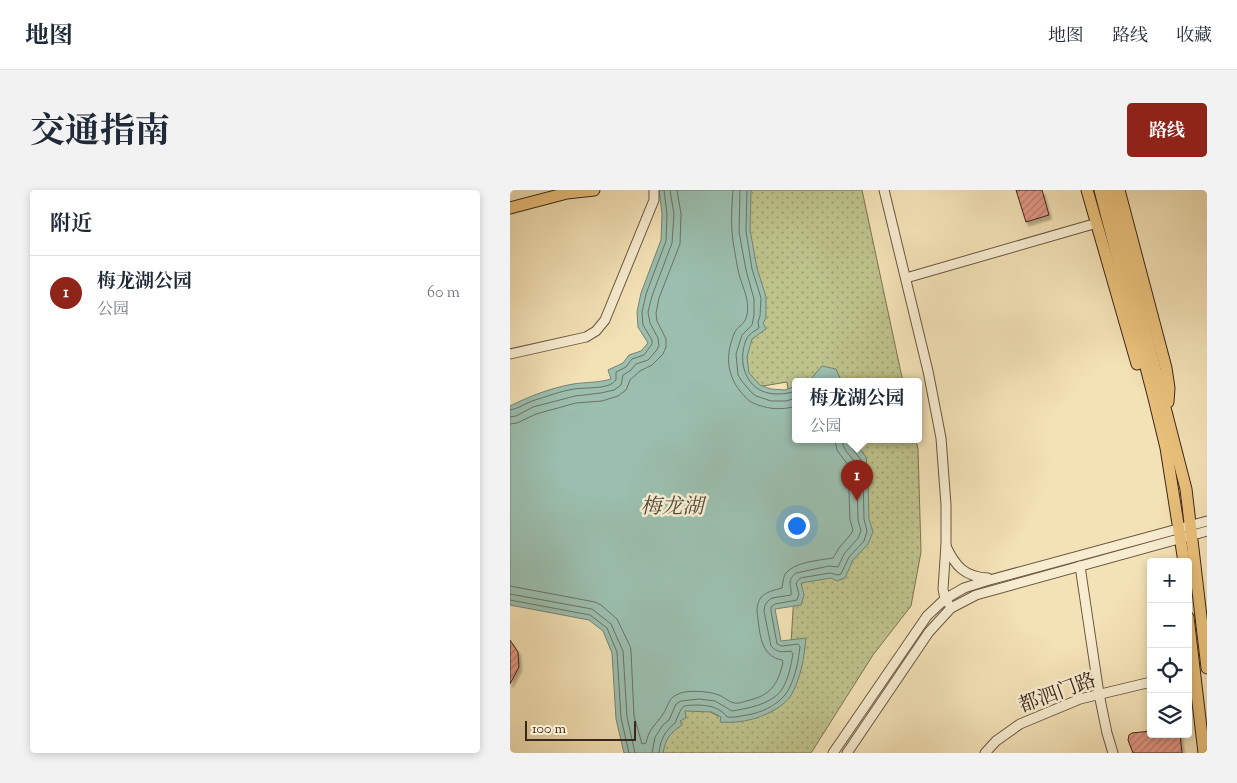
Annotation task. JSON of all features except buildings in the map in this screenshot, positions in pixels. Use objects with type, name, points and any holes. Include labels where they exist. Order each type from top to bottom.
[{"type":"main road","points":[[510,202],[554,190]]},
{"type":"main road","points":[[510,208],[567,193],[594,190]]},
{"type":"main road","points":[[1087,190],[1148,399],[1161,428]]},
{"type":"main road","points":[[1100,190],[1166,448],[1185,532],[1207,667]]},
{"type":"main road","points":[[1109,190],[1186,489],[1184,558]]},
{"type":"main road","points":[[1119,190],[1166,368],[1169,388],[1167,411]]},
{"type":"main road","points":[[1192,676],[1204,753]]},
{"type":"street","points":[[510,354],[586,337],[596,331],[605,320],[612,303],[654,200],[654,190]]},
{"type":"street","points":[[884,190],[928,371],[941,438],[946,505],[943,589],[945,599],[951,608]]},
{"type":"street","points":[[906,278],[1097,223]]},
{"type":"street","points":[[847,753],[929,632],[951,608],[976,595],[1080,566],[1185,532],[1207,521]]},
{"type":"street","points":[[833,753],[926,616],[945,599],[964,588],[993,579],[1185,532],[1207,531]]},
{"type":"street","points":[[946,544],[951,557],[967,573],[977,578],[993,579]]},
{"type":"street","points":[[1080,566],[1099,694],[1106,733],[1113,753]]},
{"type":"street","points":[[1192,670],[1207,667]]},
{"type":"street","name":"都泗门路","points":[[985,753],[996,741],[1020,724],[1080,699],[1147,683]]},
{"type":"green space","points":[[741,190],[862,190],[902,378],[792,378],[792,421],[787,382],[757,387],[741,372]]},
{"type":"green space","points":[[794,443],[917,443],[921,552],[911,606],[873,655],[811,753],[653,753],[676,709],[697,705],[718,716],[766,705],[789,677],[795,577]]},
{"type":"water","name":"梅龙湖","points":[[659,190],[751,190],[750,230],[757,268],[766,297],[766,318],[763,323],[766,329],[752,339],[747,357],[749,373],[760,385],[771,389],[785,390],[792,387],[792,443],[855,443],[866,457],[869,519],[873,532],[868,544],[853,560],[845,578],[837,581],[831,578],[801,583],[804,595],[801,605],[775,609],[781,641],[806,638],[803,661],[797,683],[790,697],[782,705],[760,717],[736,722],[720,722],[721,717],[712,712],[685,711],[686,718],[680,721],[682,725],[669,736],[663,753],[624,753],[616,719],[612,653],[603,631],[589,620],[510,605],[510,406],[557,388],[611,379],[608,370],[623,363],[629,355],[641,351],[648,343],[638,327],[637,312],[641,293],[661,240],[662,214]]},
{"type":"water","points":[[822,366],[836,369],[840,378],[812,378]]},
{"type":"place","name":"梅龙湖公园","points":[[857,501]]}]
